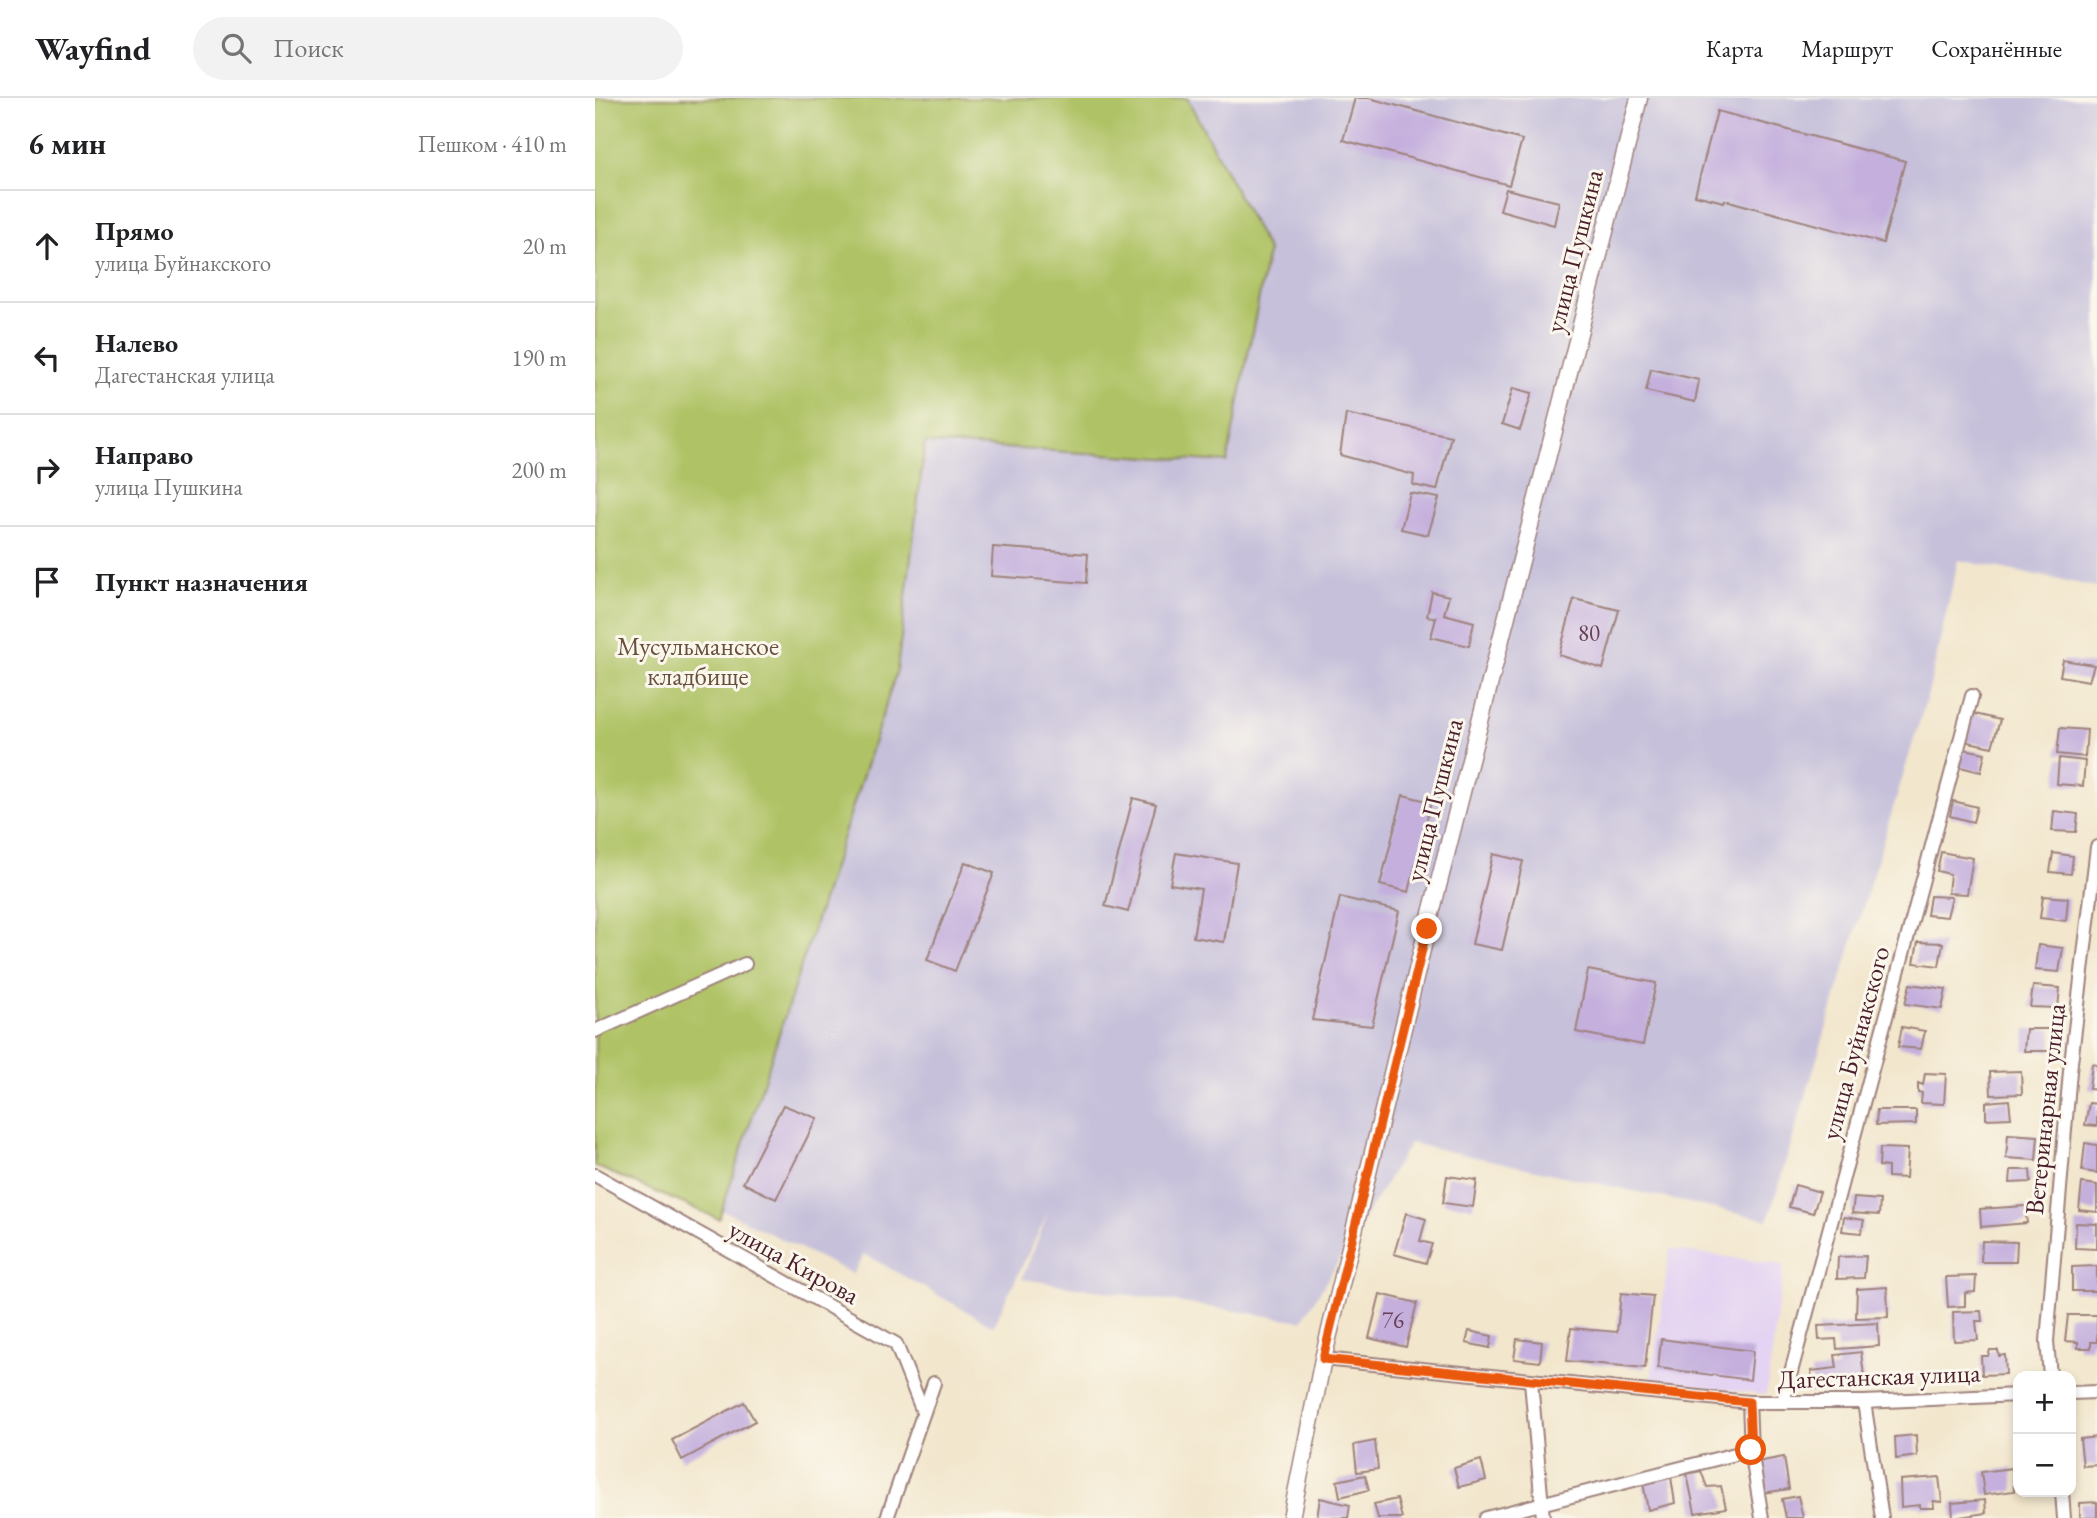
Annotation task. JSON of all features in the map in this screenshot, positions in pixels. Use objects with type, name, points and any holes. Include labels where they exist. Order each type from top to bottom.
[{"type":"street","name":"улица Пушкина","points":[[1291,1518],[1323,1359],[1427,929],[1639,98]]},
{"type":"street","name":"улица Буйнакского","points":[[1783,1402],[1972,695]]},
{"type":"street","name":"Ветеринарная улица","points":[[2050,1371],[2047,1340],[2067,1098],[2097,847]]},
{"type":"street","points":[[595,1031],[745,964]]},
{"type":"street","name":"улица Кирова","points":[[595,1175],[606,1184],[896,1344],[923,1412]]},
{"type":"street","name":"Дагестанская улица","points":[[1323,1359],[1749,1402],[1864,1402],[2013,1395]]},
{"type":"street","points":[[1531,1381],[1543,1518]]},
{"type":"street","points":[[887,1518],[934,1383]]},
{"type":"street","points":[[2076,1393],[2097,1392]]},
{"type":"street","points":[[1749,1402],[1751,1450],[1762,1518]]},
{"type":"street","points":[[1864,1402],[1882,1518]]},
{"type":"street","points":[[1486,1518],[1751,1450]]},
{"type":"street","points":[[2062,1497],[2064,1518]]},
{"type":"shaded area","points":[[1167,98],[2097,98],[2097,587],[1958,560],[1929,690],[1768,1220],[1410,1143],[1302,1321],[1022,1279],[1049,1211],[993,1326],[864,1254],[853,1274],[714,1206],[904,434]]},
{"type":"shaded area","points":[[1670,1249],[1784,1265],[1766,1395],[1651,1379]]},
{"type":"green space","name":"Мусульманское кладбище","points":[[595,98],[1187,98],[1268,251],[1227,462],[925,443],[897,670],[719,1219],[595,1166]]},
{"type":"building","points":[[1355,98],[1369,98],[1522,140],[1509,185],[1343,140]]},
{"type":"building","points":[[1717,111],[1905,161],[1883,243],[1725,200],[1724,202],[1695,195]]},
{"type":"building","points":[[1506,189],[1559,202],[1554,225],[1500,210]]},
{"type":"building","points":[[1651,369],[1699,380],[1695,402],[1646,391]]},
{"type":"building","points":[[1513,388],[1532,393],[1520,430],[1502,424]]},
{"type":"building","points":[[1346,414],[1451,436],[1437,490],[1413,485],[1414,475],[1340,455]]},
{"type":"building","points":[[1410,493],[1439,498],[1428,535],[1401,529]]},
{"type":"building","points":[[993,547],[1088,554],[1086,583],[991,576]]},
{"type":"building","points":[[1432,592],[1449,596],[1444,614],[1474,622],[1469,646],[1431,637],[1436,618],[1427,616]]},
{"type":"building","points":[[1574,599],[1619,610],[1603,669],[1559,655]]},
{"type":"building","points":[[2063,660],[2094,665],[2089,681],[2060,676]]},
{"type":"building","points":[[1971,713],[2000,720],[1992,747],[1964,741]]},
{"type":"building","points":[[2060,728],[2087,730],[2085,757],[2057,754]]},
{"type":"building","points":[[1964,749],[1985,753],[1981,772],[1960,767]]},
{"type":"building","points":[[2059,758],[2085,761],[2083,786],[2057,784]]},
{"type":"building","points":[[1403,795],[1431,802],[1409,892],[1380,885]]},
{"type":"building","points":[[1133,798],[1156,804],[1128,912],[1105,906]]},
{"type":"building","points":[[1953,801],[1977,807],[1973,822],[1950,816]]},
{"type":"building","points":[[2054,811],[2078,814],[2076,832],[2052,831]]},
{"type":"building","points":[[1941,852],[1973,858],[1967,894],[1948,893],[1950,874],[1937,871]]},
{"type":"building","points":[[1176,853],[1237,863],[1224,942],[1193,937],[1201,889],[1170,884]]},
{"type":"building","points":[[2053,853],[2073,856],[2071,874],[2050,872]]},
{"type":"building","points":[[1493,854],[1523,861],[1502,950],[1472,944]]},
{"type":"building","points":[[965,862],[994,873],[955,971],[927,960]]},
{"type":"building","points":[[1930,896],[1952,897],[1947,917],[1927,915]]},
{"type":"building","points":[[2043,896],[2068,898],[2066,921],[2040,918]]},
{"type":"building","points":[[1340,897],[1399,911],[1372,1026],[1312,1020]]},
{"type":"building","points":[[1918,942],[1943,943],[1939,966],[1914,963]]},
{"type":"building","points":[[2038,945],[2063,948],[2059,972],[2035,970]]},
{"type":"building","points":[[1588,970],[1656,983],[1643,1045],[1576,1032]]},
{"type":"building","points":[[1910,984],[1946,989],[1942,1009],[1905,1004]]},
{"type":"building","points":[[2033,986],[2060,988],[2058,1008],[2030,1007]]},
{"type":"building","points":[[1902,1027],[1925,1031],[1921,1049],[1898,1047]]},
{"type":"building","points":[[2026,1029],[2052,1029],[2051,1051],[2024,1051]]},
{"type":"building","points":[[2092,1064],[2097,1065],[2097,1090],[2089,1089]]},
{"type":"building","points":[[2021,1071],[2022,1094],[1991,1095],[1990,1072]]},
{"type":"building","points":[[1925,1073],[1946,1074],[1944,1104],[1921,1103],[1922,1093],[1918,1092],[1918,1083],[1923,1085]]},
{"type":"building","points":[[2009,1100],[2011,1118],[1986,1119],[1986,1102]]},
{"type":"building","points":[[2089,1103],[2097,1104],[2097,1126],[2085,1125]]},
{"type":"building","points":[[783,1105],[817,1118],[776,1199],[743,1183]]},
{"type":"building","points":[[1877,1110],[1916,1110],[1916,1124],[1876,1125]]},
{"type":"building","points":[[2008,1134],[2038,1136],[2036,1160],[2006,1158]]},
{"type":"building","points":[[2085,1143],[2097,1145],[2097,1173],[2082,1171]]},
{"type":"building","points":[[1880,1148],[1908,1149],[1906,1178],[1888,1177],[1888,1167],[1879,1166]]},
{"type":"building","points":[[2011,1170],[2030,1170],[2031,1182],[2010,1183]]},
{"type":"building","points":[[1447,1176],[1477,1180],[1473,1207],[1443,1203]]},
{"type":"building","points":[[2082,1183],[2097,1185],[2097,1212],[2079,1210]]},
{"type":"building","points":[[1795,1185],[1820,1192],[1813,1213],[1789,1207]]},
{"type":"building","points":[[1854,1198],[1880,1200],[1879,1215],[1852,1213]]},
{"type":"building","points":[[2025,1206],[2027,1223],[1981,1227],[1980,1209]]},
{"type":"building","points":[[1406,1213],[1426,1219],[1420,1241],[1432,1244],[1426,1263],[1394,1254]]},
{"type":"building","points":[[1844,1217],[1864,1220],[1861,1233],[1842,1231]]},
{"type":"building","points":[[2076,1223],[2097,1224],[2097,1249],[2075,1248]]},
{"type":"building","points":[[1982,1241],[2017,1242],[2016,1262],[1981,1262]]},
{"type":"building","points":[[1866,1256],[1864,1278],[1837,1279],[1838,1257]]},
{"type":"building","points":[[2097,1266],[2097,1291],[2072,1291],[2072,1267]]},
{"type":"building","points":[[1976,1276],[1975,1292],[1965,1293],[1965,1306],[1948,1307],[1946,1277]]},
{"type":"building","points":[[1887,1287],[1888,1317],[1856,1318],[1857,1289]]},
{"type":"building","points":[[1621,1293],[1653,1296],[1645,1368],[1567,1361],[1571,1328],[1617,1332]]},
{"type":"building","points":[[1380,1294],[1417,1303],[1406,1347],[1369,1338]]},
{"type":"building","points":[[1981,1311],[1982,1321],[1976,1321],[1978,1340],[1954,1341],[1953,1312]]},
{"type":"building","points":[[2068,1315],[2097,1315],[2097,1342],[2091,1342],[2091,1348],[2078,1348],[2078,1342],[2065,1341]]},
{"type":"building","points":[[1878,1323],[1879,1346],[1837,1349],[1836,1339],[1819,1340],[1818,1326]]},
{"type":"building","points":[[1469,1331],[1492,1336],[1490,1348],[1466,1343]]},
{"type":"building","points":[[1517,1339],[1542,1342],[1540,1362],[1514,1359]]},
{"type":"building","points":[[1661,1339],[1753,1351],[1750,1380],[1658,1368]]},
{"type":"building","points":[[1990,1350],[1998,1350],[1999,1356],[2005,1355],[2006,1374],[1982,1375],[1981,1356],[1988,1356]]},
{"type":"building","points":[[1861,1352],[1865,1384],[1813,1389],[1811,1371],[1837,1368],[1835,1355]]},
{"type":"building","points":[[744,1402],[755,1421],[682,1460],[672,1440]]},
{"type":"building","points":[[1916,1435],[1917,1456],[1896,1459],[1895,1437]]},
{"type":"building","points":[[2097,1437],[2097,1465],[2083,1466],[2080,1439]]},
{"type":"building","points":[[1375,1441],[1378,1469],[1357,1472],[1354,1445]]},
{"type":"building","points":[[1784,1457],[1789,1489],[1762,1493],[1757,1462]]},
{"type":"building","points":[[1481,1460],[1486,1480],[1459,1487],[1454,1468]]},
{"type":"building","points":[[2012,1468],[2013,1491],[1984,1495],[1981,1472]]},
{"type":"building","points":[[1701,1471],[1707,1487],[1721,1486],[1726,1508],[1695,1513],[1687,1474]]},
{"type":"building","points":[[1365,1475],[1369,1490],[1340,1497],[1337,1481]]},
{"type":"building","points":[[1671,1477],[1675,1503],[1648,1510],[1643,1483]]},
{"type":"building","points":[[1939,1477],[1942,1502],[1933,1501],[1934,1508],[1920,1508],[1920,1505],[1901,1507],[1900,1480]]},
{"type":"building","points":[[1798,1496],[1803,1518],[1786,1518],[1782,1499]]},
{"type":"building","points":[[1320,1498],[1350,1505],[1348,1518],[1317,1518]]},
{"type":"building","points":[[1397,1499],[1402,1518],[1378,1518],[1374,1504]]},
{"type":"building","points":[[1985,1500],[1986,1513],[1953,1518],[1952,1503]]},
{"type":"building","points":[[2097,1502],[2097,1518],[2080,1518],[2080,1503]]},
{"type":"route","points":[[1427,929],[1323,1359],[1749,1402],[1751,1450]]}]
